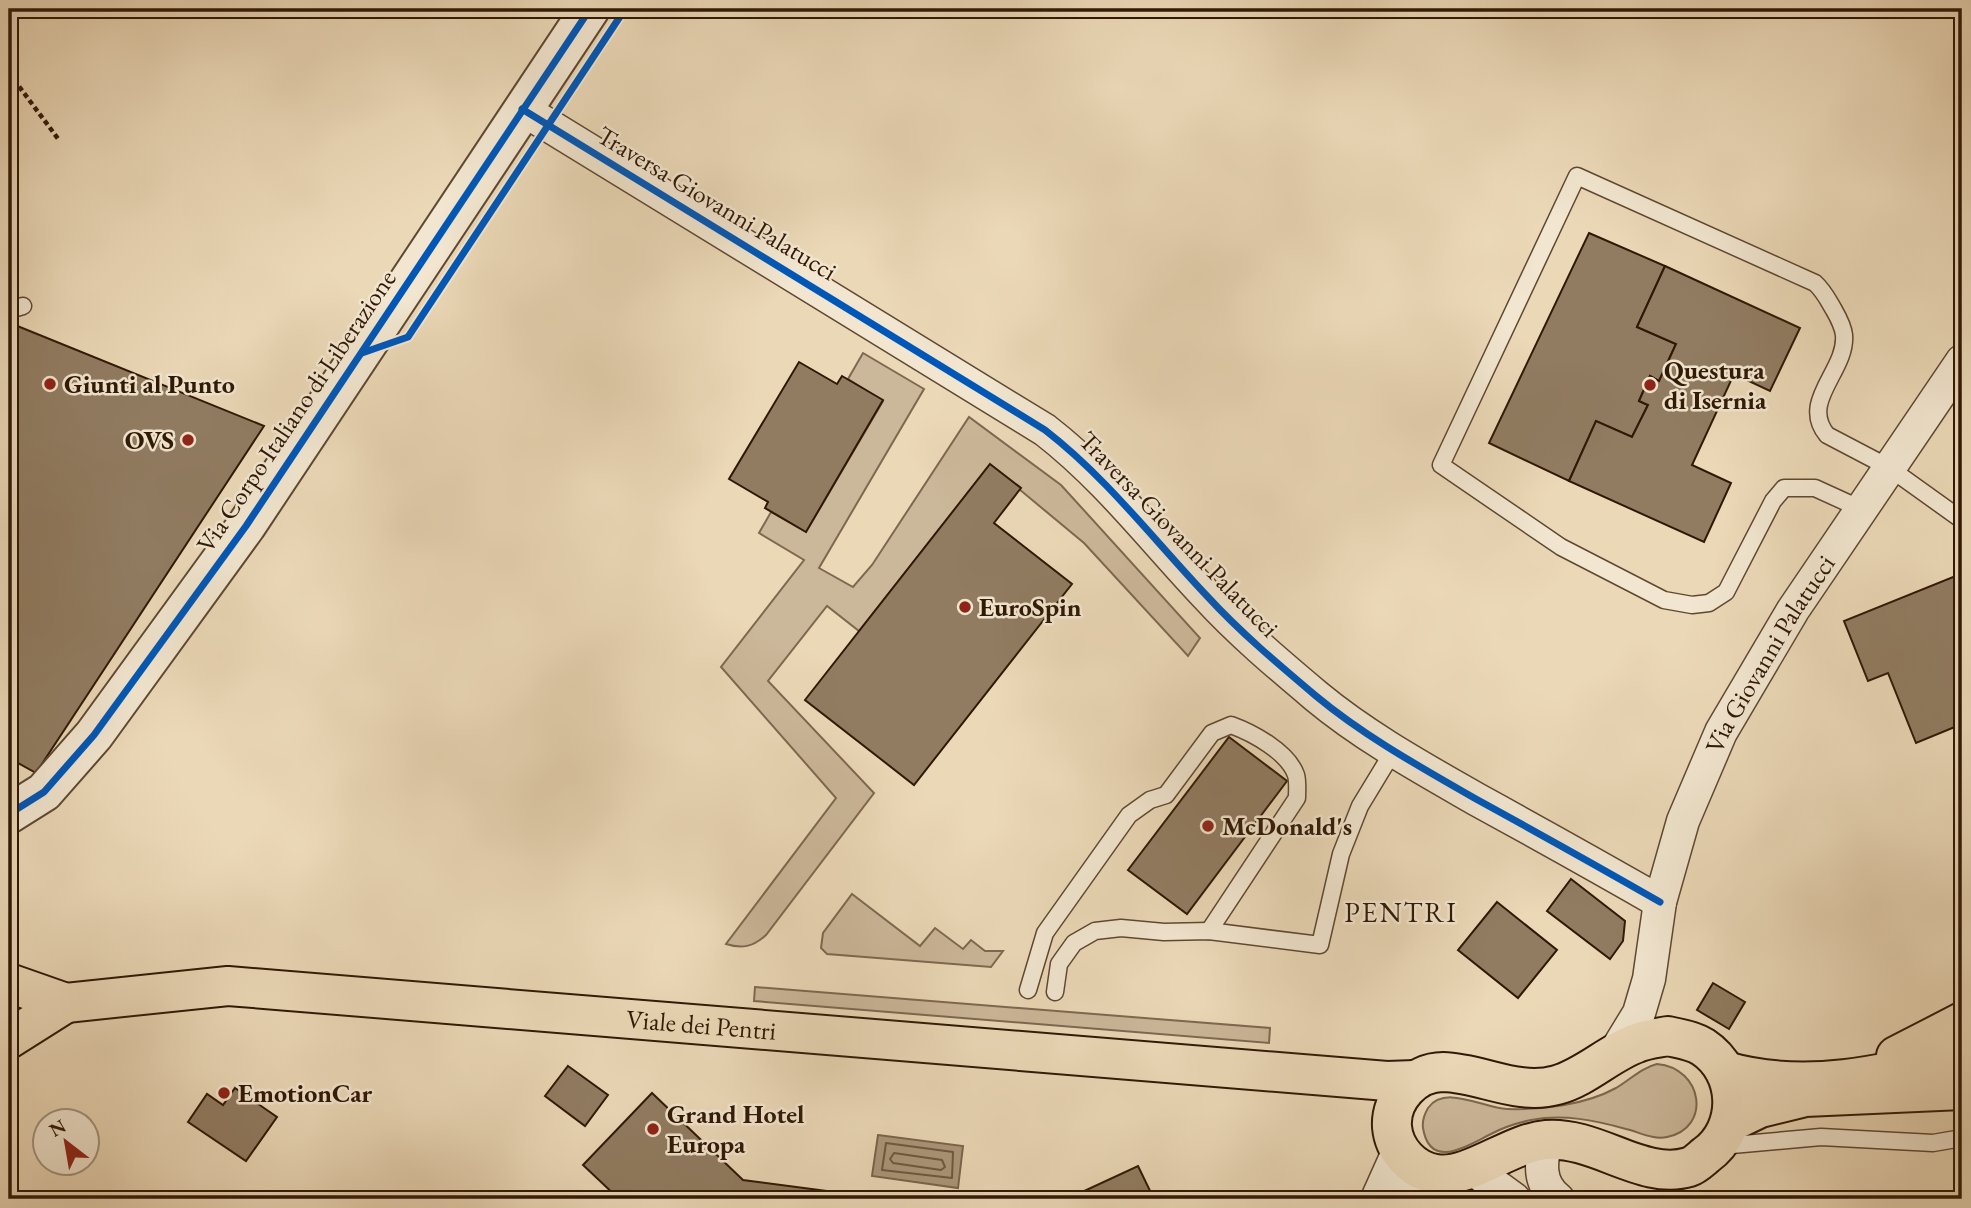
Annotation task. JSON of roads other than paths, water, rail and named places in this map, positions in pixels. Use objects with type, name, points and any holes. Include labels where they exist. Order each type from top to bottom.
[{"type":"main road","name":"Viale dei Pentri","points":[[9,983],[66,1003],[228,986],[1387,1081],[1415,1080],[1435,1072],[1457,1073],[1508,1087],[1558,1085],[1638,1042],[1668,1036],[1689,1040]]},
{"type":"main road","name":"Viale dei Pentri","points":[[9,1039],[66,1003]]},
{"type":"main road","points":[[1850,1080],[1962,1022]]},
{"type":"main road","points":[[1689,1040],[1714,1056],[1725,1071],[1732,1091],[1725,1134]]},
{"type":"main road","points":[[1725,1071],[1755,1080],[1850,1080],[1962,1055]]},
{"type":"main road","name":"Viale dei Pentri","points":[[1338,1076],[1383,1105],[1409,1161],[1453,1171]]},
{"type":"main road","points":[[1396,1134],[1399,1097],[1415,1080]]},
{"type":"main road","points":[[1453,1171],[1520,1145],[1547,1140],[1575,1142],[1602,1149],[1654,1171],[1691,1167],[1725,1134],[1760,1108],[1805,1097],[1962,1090]]},
{"type":"street","name":"Via Corpo Italiano di Liberazione","points":[[9,814],[44,792],[94,735],[246,526],[590,9]]},
{"type":"street","name":"Traversa Giovanni Palatucci","points":[[522,109],[1045,430],[1082,459],[1116,492],[1209,598],[1254,643],[1319,699],[1394,750],[1661,902]]},
{"type":"street","name":"Via Giovanni Palatucci","points":[[1614,1054],[1639,1013],[1649,979],[1661,902],[1684,821],[1721,732],[1793,610],[1962,361]]},
{"type":"street","name":"Via Giovanni Palatucci","points":[[1649,979],[1660,1011],[1670,1025],[1689,1040]]},
{"type":"street","points":[[1377,1199],[1396,1134]]},
{"type":"street","points":[[1547,1140],[1541,1158],[1542,1178],[1558,1199]]},
{"type":"street","points":[[1395,1199],[1453,1171],[1514,1199]]},
{"type":"lane","points":[[1861,509],[1815,488],[1784,488],[1773,501],[1726,592],[1709,603],[1692,606],[1664,600],[1561,547],[1441,465],[1577,176],[1815,283],[1823,290],[1844,334],[1843,345],[1816,408],[1816,417],[1827,435],[1888,467],[1962,520]]},
{"type":"lane","points":[[1028,990],[1045,933],[1129,815],[1150,800],[1166,795],[1212,733],[1231,725],[1248,731],[1289,761],[1297,777],[1297,798],[1209,931]]},
{"type":"lane","points":[[1055,992],[1059,964],[1074,943],[1095,931],[1121,928],[1164,932],[1209,931],[1320,945],[1341,854],[1360,806],[1394,750]]},
{"type":"lane","points":[[1725,1134],[1933,1143],[1962,1138]]},
{"type":"water","points":[[878,1135],[963,1146],[958,1188],[872,1176]]},
{"type":"place","name":"Giunti al Punto","points":[[50,384]]},
{"type":"place","name":"Questura di Isernia","points":[[1650,385]]},
{"type":"place","name":"OVS","points":[[188,440]]},
{"type":"place","name":"EuroSpin","points":[[965,607]]},
{"type":"place","name":"McDonald's","points":[[1208,826]]},
{"type":"place","name":"EmotionCar","points":[[224,1093]]},
{"type":"place","name":"Grand Hotel Europa","points":[[653,1129]]},
{"type":"district","name":"PENTRI","points":[[1401,912]]}]
